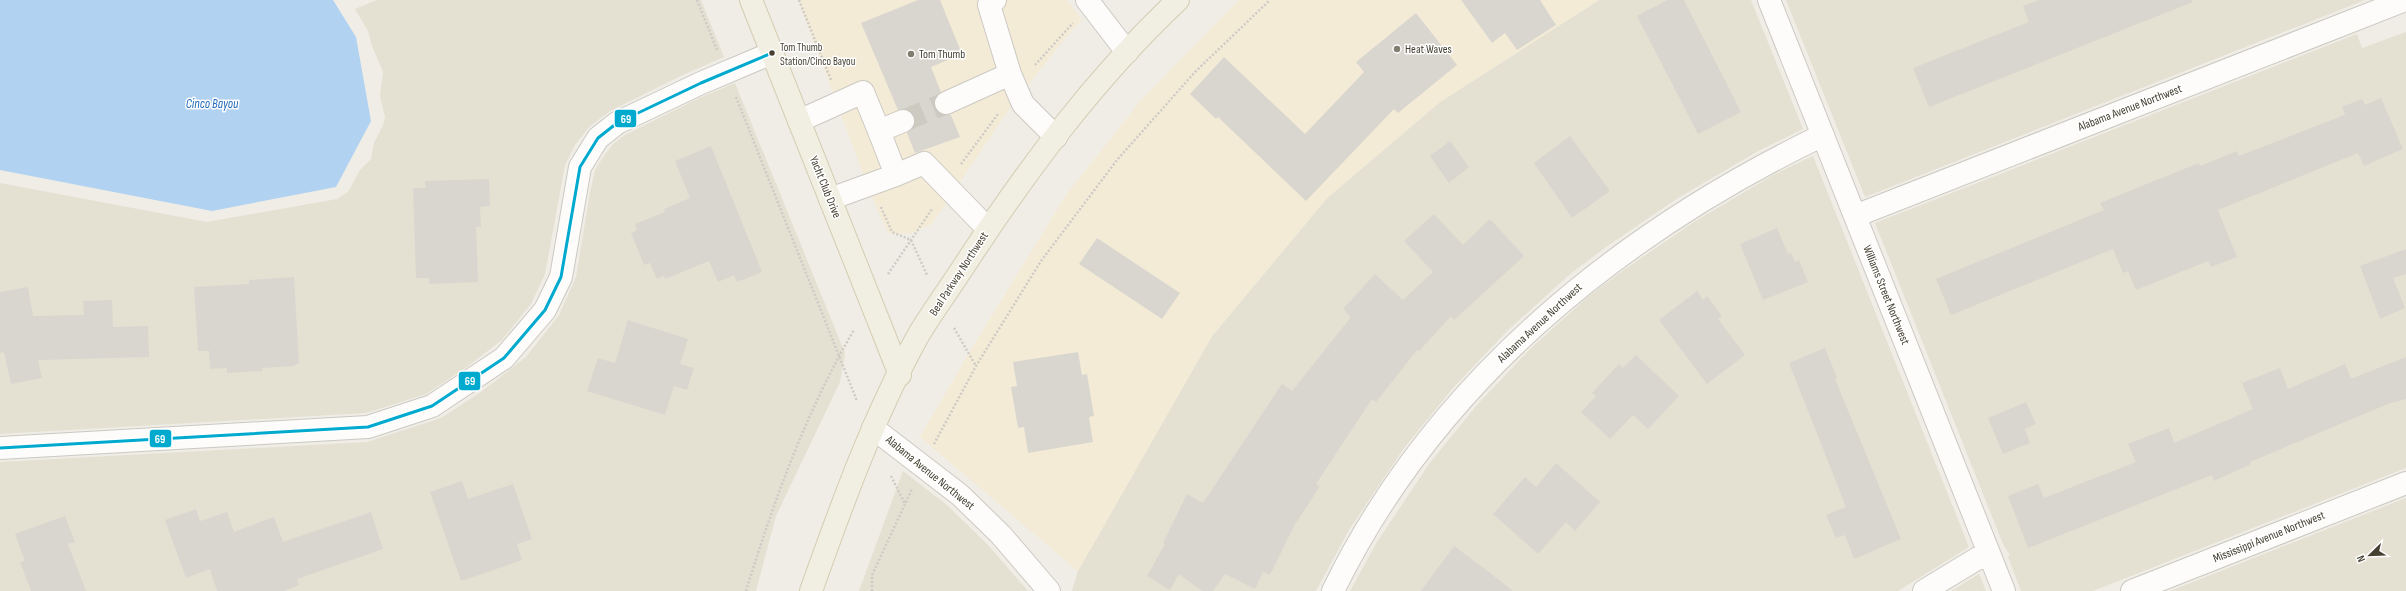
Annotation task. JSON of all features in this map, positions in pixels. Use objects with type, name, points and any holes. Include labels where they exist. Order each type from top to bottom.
[{"type":"main road","name":"Yacht Club Drive","points":[[751,0],[900,374]]},
{"type":"main road","name":"Beal Parkway Northwest","points":[[811,591],[872,432],[920,334],[988,229],[1056,137],[1127,52],[1178,0]]},
{"type":"street","points":[[995,0],[989,5],[1013,82],[1023,104],[1056,137]]},
{"type":"street","name":"Williams Street Northwest","points":[[1769,0],[2004,591]]},
{"type":"street","name":"Alabama Avenue Northwest","points":[[1855,216],[2405,0]]},
{"type":"street","points":[[1089,2],[1127,52]]},
{"type":"street","points":[[0,448],[368,427],[432,406],[504,358],[545,310],[561,276],[580,167],[598,138],[617,123],[726,72],[772,53]]},
{"type":"street","points":[[946,103],[1013,82]]},
{"type":"street","points":[[799,121],[863,92],[896,175]]},
{"type":"street","points":[[879,131],[903,121]]},
{"type":"street","name":"Alabama Avenue Northwest","points":[[1333,591],[1363,536],[1416,456],[1465,396],[1518,340],[1580,285],[1679,215],[1768,162],[1823,135]]},
{"type":"street","points":[[830,199],[924,163],[988,229]]},
{"type":"street","name":"Alabama Avenue Northwest","points":[[872,432],[922,466],[960,495],[996,530],[1049,591]]},
{"type":"street","name":"Mississippi Avenue Northwest","points":[[2132,591],[2406,483]]},
{"type":"street","points":[[1924,591],[1988,552]]},
{"type":"path","points":[[697,0],[839,355],[872,432]]},
{"type":"path","points":[[872,591],[872,574],[922,466],[976,366],[1041,261],[1117,160],[1195,72],[1270,0]]},
{"type":"path","points":[[746,591],[763,536],[797,445],[839,355],[870,301],[947,186],[1013,82],[1037,62],[1089,2]]},
{"type":"path","points":[[888,470],[905,504]]},
{"type":"shaded area","points":[[377,0],[701,0],[724,57],[685,74],[610,111],[589,127],[575,145],[565,165],[545,274],[531,304],[502,340],[464,369],[426,394],[366,413],[0,434],[0,183],[207,222],[337,199],[348,192],[360,170],[371,159],[374,143],[383,125],[385,117],[380,96],[383,72],[372,46],[368,31],[355,9]]},
{"type":"shaded area","points":[[798,0],[1067,0],[1082,20],[1071,31],[1010,108],[932,224],[910,234],[888,233],[872,197]]},
{"type":"shaded area","points":[[1239,0],[1599,0],[1440,102],[1327,198],[1212,336],[1078,571],[920,437],[970,351],[1066,195],[1142,99]]},
{"type":"shaded area","points":[[1599,0],[1751,0],[1803,129],[1760,150],[1678,198],[1606,247],[1569,275],[1507,331],[1453,388],[1404,448],[1349,530],[1316,591],[1072,591],[1078,571],[1212,336],[1327,198],[1440,102]]},
{"type":"shaded area","points":[[1786,0],[2365,0],[1865,197]]},
{"type":"shaded area","points":[[2406,32],[2406,468],[2093,591],[2021,591],[2008,557],[2010,555],[2003,544],[1875,223],[2357,34],[2362,48]]},
{"type":"shaded area","points":[[735,83],[845,353],[840,382],[776,516],[756,591],[0,591],[0,462],[367,442],[441,418],[481,392],[526,357],[559,315],[576,277],[595,170],[613,144],[625,135],[697,99]]},
{"type":"shaded area","points":[[1813,156],[1969,547],[1898,591],[1350,591],[1377,542],[1429,464],[1477,405],[1529,350],[1590,295],[1625,269],[1694,222],[1775,174]]},
{"type":"shaded area","points":[[903,471],[948,506],[988,545],[1028,591],[859,591]]},
{"type":"shaded area","points":[[2406,498],[2406,591],[2170,591]]},
{"type":"shaded area","points":[[1979,574],[1986,591],[1951,591]]},
{"type":"water","name":"Cinco Bayou","points":[[0,0],[333,0],[356,37],[371,121],[336,187],[212,211],[0,170]]},
{"type":"building","points":[[918,0],[940,0],[962,54],[931,67],[941,92],[936,96],[934,108],[939,113],[951,115],[960,137],[915,153],[907,133],[913,128],[914,116],[905,109],[898,110],[861,23]]},
{"type":"building","points":[[1461,0],[1540,0],[1556,25],[1517,50],[1505,33],[1492,43]]},
{"type":"building","points":[[1667,0],[1684,0],[1741,112],[1698,134],[1637,16]]},
{"type":"building","points":[[2039,0],[2192,0],[2193,2],[1929,107],[1913,68],[2029,22],[2023,6]]},
{"type":"building","points":[[1416,13],[1457,65],[1398,113],[1394,109],[1306,201],[1218,117],[1216,119],[1190,94],[1224,57],[1305,134],[1364,72],[1356,62]]},
{"type":"building","points":[[2381,98],[2403,149],[2364,166],[2358,153],[2218,210],[2237,257],[2211,267],[2208,261],[2136,290],[2128,271],[2123,273],[2113,249],[1951,315],[1936,279],[2104,210],[2100,203],[2139,187],[2199,163],[2200,166],[2237,151],[2239,156],[2342,116],[2345,114],[2342,107],[2362,99],[2365,105]]},
{"type":"building","points":[[1570,136],[1610,191],[1572,218],[1534,163]]},
{"type":"building","points":[[1450,141],[1469,167],[1449,183],[1430,156]]},
{"type":"building","points":[[711,146],[762,272],[737,282],[734,275],[718,282],[709,261],[665,279],[664,276],[657,279],[650,263],[644,265],[631,233],[637,230],[635,224],[665,212],[664,209],[690,198],[675,161]]},
{"type":"building","points":[[489,179],[490,206],[480,207],[481,227],[476,227],[478,282],[429,284],[429,278],[416,278],[413,188],[426,188],[425,181]]},
{"type":"building","points":[[1434,214],[1463,245],[1490,219],[1524,256],[1454,320],[1451,316],[1419,351],[1417,350],[1376,402],[1372,399],[1316,484],[1320,486],[1294,526],[1270,575],[1263,572],[1255,589],[1225,574],[1213,591],[1202,591],[1179,574],[1170,590],[1147,576],[1165,544],[1163,543],[1187,494],[1203,503],[1282,384],[1292,391],[1351,317],[1343,309],[1375,274],[1403,300],[1433,272],[1404,241]]},
{"type":"building","points":[[1777,228],[1788,254],[1791,253],[1795,262],[1799,260],[1808,282],[1763,300],[1740,244]]},
{"type":"building","points":[[1097,238],[1180,293],[1162,319],[1079,264]]},
{"type":"building","points":[[2406,249],[2406,274],[2393,278],[2405,308],[2380,319],[2360,266]]},
{"type":"building","points":[[294,277],[299,364],[295,364],[295,366],[262,368],[262,371],[227,373],[227,368],[210,369],[209,351],[198,351],[194,287],[249,284],[249,280]]},
{"type":"building","points":[[28,287],[33,316],[84,315],[83,301],[112,300],[113,327],[148,326],[149,357],[38,360],[42,378],[11,384],[4,352],[0,353],[0,292]]},
{"type":"building","points":[[1697,291],[1703,300],[1707,296],[1722,316],[1718,319],[1745,355],[1707,384],[1659,320]]},
{"type":"building","points":[[628,320],[688,339],[680,364],[694,368],[687,390],[674,386],[665,415],[587,391],[598,358],[615,363]]},
{"type":"building","points":[[1825,348],[1837,378],[1835,379],[1901,539],[1854,559],[1845,535],[1836,538],[1826,515],[1846,507],[1789,363]]},
{"type":"building","points":[[1078,352],[1082,375],[1087,374],[1094,416],[1089,417],[1093,442],[1028,453],[1024,427],[1018,428],[1011,387],[1017,386],[1013,362]]},
{"type":"building","points":[[1636,355],[1679,396],[1648,429],[1633,415],[1610,439],[1581,412],[1596,396],[1592,393],[1619,364],[1623,368]]},
{"type":"building","points":[[2406,357],[2406,399],[2388,404],[2250,462],[2251,464],[2214,481],[2212,475],[2028,548],[2008,496],[2038,484],[2044,498],[2136,462],[2128,444],[2169,428],[2174,443],[2253,409],[2242,383],[2280,368],[2288,389],[2345,364],[2351,378],[2353,378]]},
{"type":"building","points":[[2026,402],[2036,424],[2025,429],[2030,443],[2003,454],[1988,418]]},
{"type":"building","points":[[1556,463],[1600,502],[1575,531],[1566,522],[1538,554],[1493,514],[1525,477],[1536,487]]},
{"type":"building","points":[[462,481],[468,499],[513,484],[532,539],[517,544],[522,560],[461,581],[430,492]]},
{"type":"building","points":[[196,509],[200,521],[227,512],[234,532],[274,517],[283,542],[371,512],[383,549],[297,579],[299,585],[284,591],[217,591],[210,569],[186,578],[165,520]]},
{"type":"building","points":[[65,516],[75,542],[68,544],[86,591],[31,591],[20,562],[25,561],[15,534]]},
{"type":"building","points":[[1454,546],[1485,569],[1513,591],[1421,591]]},
{"type":"tunnel","points":[[903,121],[946,103]]},
{"type":"transit line","name":"69","points":[[0,448],[368,427],[432,406],[504,358],[545,310],[561,277],[580,167],[598,138],[617,123],[701,83],[772,53]]},
{"type":"place","name":"Heat Waves","points":[[1397,49]]},
{"type":"place","name":"Tom Thumb Station/Cinco Bayou","points":[[772,53]]},
{"type":"place","name":"Tom Thumb","points":[[911,54]]}]
